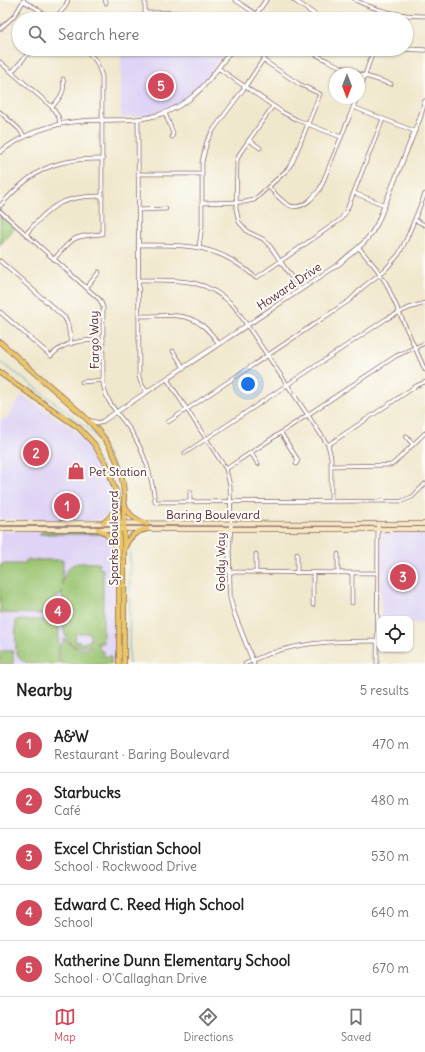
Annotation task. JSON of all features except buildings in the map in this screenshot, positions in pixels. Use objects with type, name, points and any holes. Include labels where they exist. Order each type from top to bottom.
[{"type":"main road","name":"Sparks Boulevard","points":[[0,342],[91,421],[106,440],[117,462],[122,479],[124,502],[118,555],[119,664]]},
{"type":"main road","name":"Sparks Boulevard","points":[[0,373],[70,421],[94,444],[106,463],[117,499],[124,551],[124,664]]},
{"type":"main road","points":[[103,523],[108,520],[114,511],[117,499]]},
{"type":"main road","points":[[124,502],[126,509],[131,516],[147,526]]},
{"type":"main road","name":"Baring Boulevard","points":[[0,523],[103,523],[121,526]]},
{"type":"main road","name":"Baring Boulevard","points":[[378,527],[425,524]]},
{"type":"main road","name":"Baring Boulevard","points":[[0,529],[98,529],[121,526],[230,526],[378,527],[425,529]]},
{"type":"main road","points":[[124,551],[128,540],[137,531],[147,526]]},
{"type":"main road","points":[[98,529],[111,538],[118,555]]},
{"type":"street","points":[[17,12],[23,0],[41,12]]},
{"type":"street","points":[[60,12],[65,7],[68,0]]},
{"type":"street","points":[[145,0],[145,12]]},
{"type":"street","points":[[235,0],[253,12]]},
{"type":"street","points":[[257,12],[266,0]]},
{"type":"street","points":[[294,0],[311,12]]},
{"type":"street","points":[[355,0],[387,12]]},
{"type":"street","points":[[413,15],[425,16]]},
{"type":"street","points":[[0,29],[12,18]]},
{"type":"street","points":[[413,49],[425,50]]},
{"type":"street","points":[[12,72],[26,56]]},
{"type":"street","points":[[54,259],[69,242],[77,237],[86,234],[102,234],[102,76],[96,61],[92,56]]},
{"type":"street","points":[[0,152],[24,136],[41,129],[60,124],[84,121],[138,120],[165,113],[195,95],[227,56]]},
{"type":"street","points":[[199,247],[202,226],[203,155],[210,135],[266,56]]},
{"type":"street","points":[[319,56],[345,68]]},
{"type":"street","points":[[372,56],[365,77],[391,84]]},
{"type":"street","points":[[202,203],[245,202],[254,200],[290,166],[308,124],[320,94],[299,84],[263,60]]},
{"type":"street","points":[[0,62],[52,107],[60,124]]},
{"type":"street","points":[[218,68],[290,117],[341,137]]},
{"type":"street","points":[[52,107],[61,96],[64,88],[63,79]]},
{"type":"street","name":"Howard Drive","points":[[91,421],[99,423],[116,413],[339,264],[359,248],[374,231],[420,118],[425,101]]},
{"type":"street","points":[[269,187],[288,206],[296,207],[306,204],[320,189],[354,104]]},
{"type":"street","points":[[273,106],[237,160],[236,213],[242,225],[248,232],[267,242],[300,290]]},
{"type":"street","points":[[353,107],[414,132]]},
{"type":"street","points":[[0,112],[19,128],[24,136]]},
{"type":"street","points":[[165,113],[173,133],[172,137]]},
{"type":"street","points":[[420,118],[425,120]]},
{"type":"street","points":[[138,245],[180,245],[199,247],[226,256],[242,266],[256,278],[336,224],[346,212],[383,119]]},
{"type":"street","points":[[138,120],[139,377],[147,392]]},
{"type":"street","points":[[249,140],[260,148]]},
{"type":"street","points":[[0,206],[20,184],[42,170],[69,161],[103,159]]},
{"type":"street","points":[[138,174],[202,174]]},
{"type":"street","points":[[354,193],[385,205]]},
{"type":"street","points":[[168,422],[350,300],[363,287],[381,274],[399,254],[425,194]]},
{"type":"street","points":[[26,234],[41,216],[58,204],[78,197],[102,196]]},
{"type":"street","points":[[138,210],[166,209]]},
{"type":"street","name":"Fargo Way","points":[[0,211],[98,297],[102,304],[103,380],[106,395],[111,406],[131,432],[141,451],[149,472],[155,502],[190,502]]},
{"type":"street","points":[[415,220],[425,225]]},
{"type":"street","points":[[359,248],[381,274],[425,370]]},
{"type":"street","points":[[0,261],[65,318],[68,325],[71,344]]},
{"type":"street","points":[[87,287],[99,272]]},
{"type":"street","points":[[139,280],[184,281],[207,286],[228,300],[239,312],[328,445],[331,466],[331,501]]},
{"type":"street","points":[[185,453],[386,319],[399,312],[425,303]]},
{"type":"street","points":[[0,312],[51,356],[59,347],[91,340],[103,340]]},
{"type":"street","points":[[139,316],[181,316],[192,319],[207,328],[219,344]]},
{"type":"street","points":[[226,469],[396,356],[425,343]]},
{"type":"street","points":[[173,351],[184,368]]},
{"type":"street","name":"Goldy Way","points":[[167,379],[226,469],[230,486],[229,589],[232,605],[254,662]]},
{"type":"street","points":[[82,382],[103,380]]},
{"type":"street","points":[[328,445],[416,386],[425,382]]},
{"type":"street","points":[[280,433],[298,460],[296,464]]},
{"type":"street","points":[[331,466],[387,466],[394,464],[425,433]]},
{"type":"street","points":[[406,436],[413,445]]},
{"type":"street","points":[[251,453],[258,464]]},
{"type":"street","points":[[190,491],[190,502],[402,501],[412,497],[425,484]]},
{"type":"street","points":[[378,527],[378,616]]},
{"type":"street","points":[[256,554],[256,572]]},
{"type":"street","points":[[297,554],[297,572]]},
{"type":"street","points":[[338,554],[338,573]]},
{"type":"street","points":[[229,572],[377,573]]},
{"type":"street","points":[[312,573],[312,605]]},
{"type":"street","points":[[352,573],[352,604]]},
{"type":"street","points":[[245,664],[254,662],[278,650],[305,644],[331,641],[377,641]]},
{"type":"street","points":[[377,664],[378,652]]},
{"type":"shaded area","points":[[121,56],[222,56],[204,82],[180,102],[152,114],[121,118]]},
{"type":"shaded area","points":[[22,395],[72,428],[83,438],[94,452],[105,472],[112,497],[112,506],[108,515],[101,519],[91,521],[0,520],[0,419],[6,419]]},
{"type":"shaded area","points":[[0,531],[98,531],[106,535],[115,551],[116,558],[115,664],[0,664]]},
{"type":"shaded area","points":[[383,532],[425,533],[425,623],[413,623],[413,616],[381,616],[381,535]]},
{"type":"green space","points":[[0,215],[15,228],[0,245]]},
{"type":"green space","points":[[42,531],[94,532],[103,534],[39,534]]},
{"type":"green space","points":[[26,560],[63,560],[62,585],[67,571],[74,564],[99,563],[99,568],[103,569],[103,643],[99,643],[99,640],[95,643],[99,644],[99,650],[103,651],[103,656],[111,656],[111,664],[60,663],[60,646],[65,639],[74,647],[82,649],[89,648],[92,645],[80,647],[72,644],[67,639],[63,621],[62,591],[62,594],[50,602],[52,607],[45,607],[45,614],[0,613],[0,566],[2,564],[26,564]],"holes":[[[76,633],[90,633],[90,641],[82,643],[75,641]]]},
{"type":"green space","points":[[53,618],[61,623],[59,625],[58,664],[25,662],[17,653],[16,620],[53,620]]},
{"type":"green space","points":[[0,651],[13,651],[13,664],[0,664]]},
{"type":"waterway","points":[[0,362],[35,387],[93,433],[106,451],[114,468]]},
{"type":"waterway","points":[[129,664],[130,552]]},
{"type":"place","name":"Katherine Dunn Elementary School","points":[[161,86]]},
{"type":"place","name":"Starbucks","points":[[36,453]]},
{"type":"place","name":"Pet Station","points":[[76,471]]},
{"type":"place","name":"A&W","points":[[67,506]]},
{"type":"place","name":"Excel Christian School","points":[[403,577]]},
{"type":"place","name":"Edward C. Reed High School","points":[[58,611]]}]
